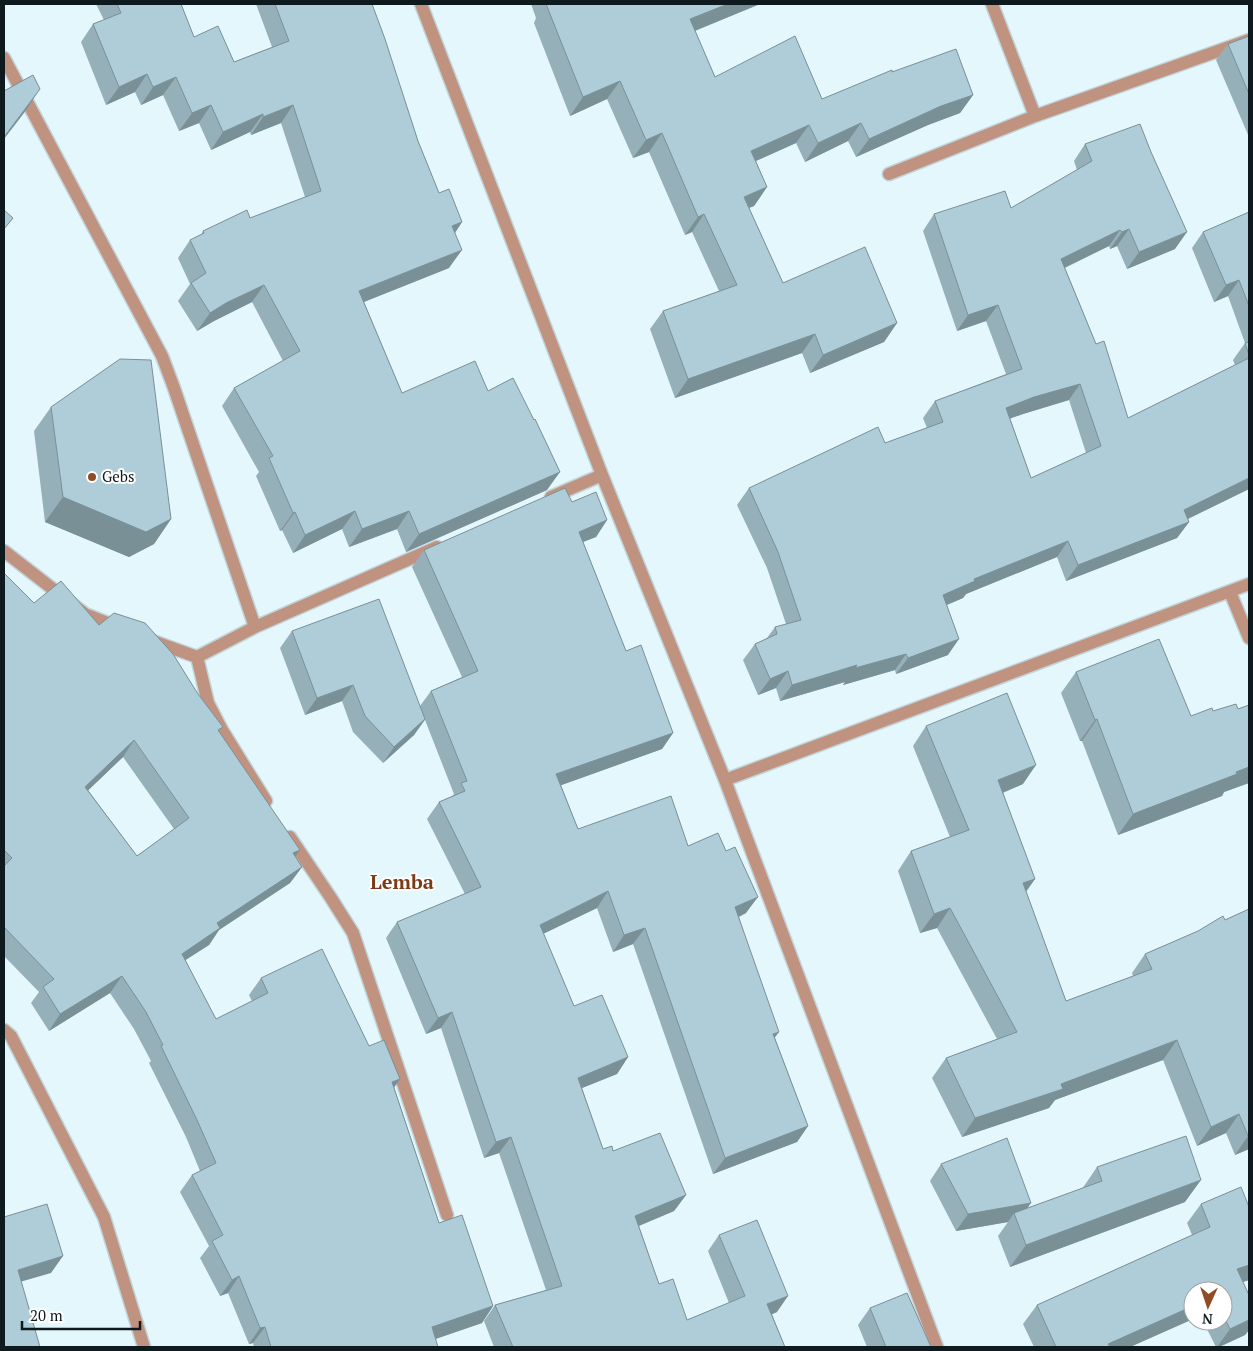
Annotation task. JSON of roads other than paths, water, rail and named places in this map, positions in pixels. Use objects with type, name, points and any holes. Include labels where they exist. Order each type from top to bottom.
[{"type":"street","points":[[422,4],[602,475],[724,780],[937,1347]]},
{"type":"street","points":[[992,4],[1035,116]]},
{"type":"street","points":[[889,174],[1035,116],[1249,40]]},
{"type":"street","points":[[4,58],[162,356],[255,627]]},
{"type":"street","points":[[538,503],[602,475]]},
{"type":"street","points":[[141,634],[154,642],[197,657],[255,627],[447,543]]},
{"type":"street","points":[[4,550],[85,614],[128,629]]},
{"type":"street","points":[[724,780],[1249,584]]},
{"type":"street","points":[[1230,592],[1249,638]]},
{"type":"street","points":[[197,657],[208,703],[222,730],[272,811]]},
{"type":"street","points":[[283,827],[353,933],[447,1215]]},
{"type":"street","points":[[4,1030],[11,1036],[104,1217],[144,1347]]},
{"type":"place","name":"Gebs","points":[[92,477]]},
{"type":"district","name":"Lemba","points":[[402,882]]}]
